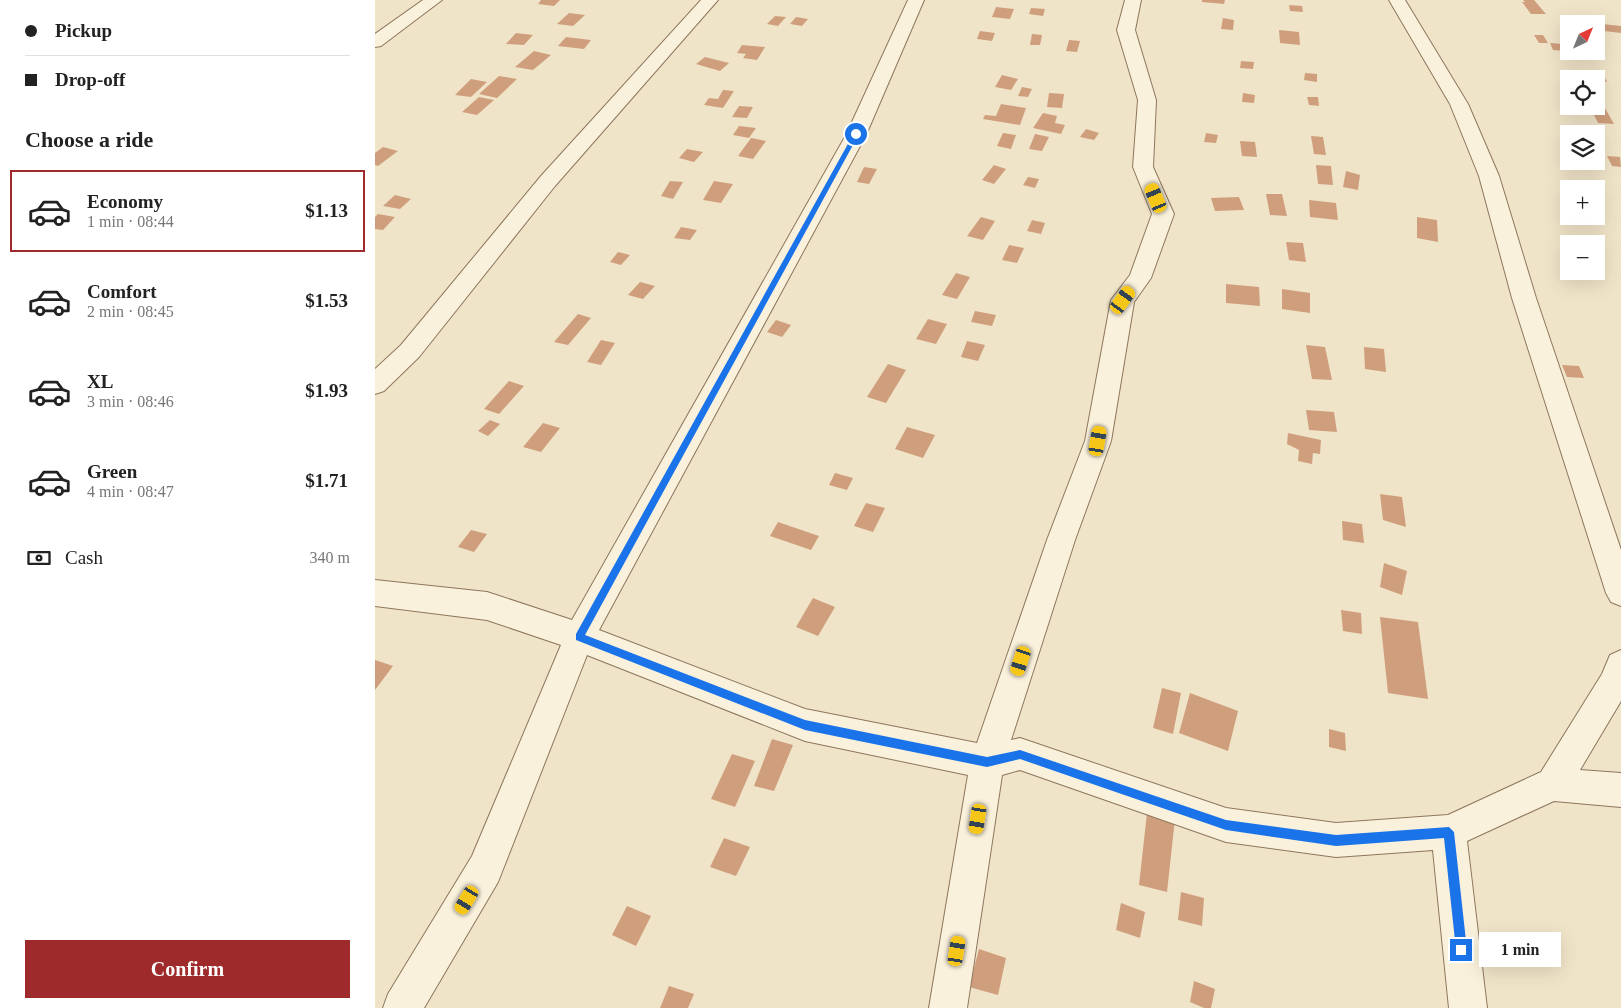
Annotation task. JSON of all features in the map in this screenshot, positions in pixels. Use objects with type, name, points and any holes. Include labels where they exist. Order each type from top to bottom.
[{"type":"street","points":[[375,42],[434,0]]},
{"type":"street","points":[[375,384],[410,351],[548,181],[710,0]]},
{"type":"street","points":[[402,1008],[485,869],[579,637],[856,134],[916,0]]},
{"type":"street","points":[[948,1008],[987,762],[1061,540],[1098,441],[1123,300],[1139,278],[1163,214],[1143,167],[1147,100],[1126,30],[1133,0]]},
{"type":"street","points":[[1397,0],[1459,104],[1489,176],[1524,298],[1621,593]]},
{"type":"street","points":[[375,593],[487,606],[579,637],[805,725],[987,762],[1020,754],[1226,825],[1336,840],[1449,832],[1553,784],[1621,790]]},
{"type":"street","points":[[1553,784],[1615,682],[1621,665]]},
{"type":"street","points":[[1449,832],[1468,1008]]},
{"type":"building","points":[[541,0],[560,0],[554,6],[538,4]]},
{"type":"building","points":[[1202,0],[1225,0],[1224,4],[1202,2]]},
{"type":"building","points":[[1523,0],[1534,0],[1546,14],[1531,14],[1522,2],[1525,2]]},
{"type":"building","points":[[1289,5],[1302,6],[1303,12],[1290,11]]},
{"type":"building","points":[[996,7],[1014,9],[1010,19],[992,17]]},
{"type":"building","points":[[1031,8],[1045,9],[1043,16],[1029,14]]},
{"type":"building","points":[[569,13],[585,15],[573,26],[557,24]]},
{"type":"building","points":[[775,16],[786,17],[778,26],[767,24]]},
{"type":"building","points":[[796,17],[808,19],[802,26],[790,24]]},
{"type":"building","points":[[1223,18],[1234,20],[1233,30],[1221,29]]},
{"type":"building","points":[[1605,24],[1621,26],[1621,33],[1605,31]]},
{"type":"building","points":[[1279,30],[1299,32],[1300,45],[1280,43]]},
{"type":"building","points":[[980,31],[995,33],[992,41],[977,39]]},
{"type":"building","points":[[516,33],[533,35],[524,45],[506,44]]},
{"type":"building","points":[[1032,34],[1042,35],[1040,45],[1030,45]]},
{"type":"building","points":[[1534,35],[1543,35],[1548,43],[1539,43]]},
{"type":"building","points":[[566,37],[591,40],[584,49],[558,46]]},
{"type":"building","points":[[1069,40],[1080,41],[1077,52],[1066,51]]},
{"type":"building","points":[[1550,43],[1560,44],[1560,50],[1553,50]]},
{"type":"building","points":[[742,45],[765,47],[757,60],[743,58],[746,54],[737,53]]},
{"type":"building","points":[[534,51],[551,55],[533,70],[515,67]]},
{"type":"building","points":[[705,57],[729,63],[720,71],[696,64]]},
{"type":"building","points":[[1241,61],[1254,62],[1253,69],[1240,68]]},
{"type":"building","points":[[1305,73],[1317,74],[1317,82],[1304,80]]},
{"type":"building","points":[[1002,75],[1018,79],[1011,90],[995,87]]},
{"type":"building","points":[[499,76],[517,79],[497,98],[479,94]]},
{"type":"building","points":[[471,79],[487,82],[471,97],[455,95]]},
{"type":"building","points":[[1022,87],[1032,89],[1028,97],[1018,96]]},
{"type":"building","points":[[723,90],[734,91],[723,108],[704,105],[709,98],[718,99]]},
{"type":"building","points":[[1049,93],[1064,94],[1062,108],[1047,107]]},
{"type":"building","points":[[1243,93],[1255,95],[1254,103],[1242,102]]},
{"type":"building","points":[[479,97],[494,100],[477,115],[462,112]]},
{"type":"building","points":[[1307,97],[1318,97],[1319,106],[1309,105]]},
{"type":"building","points":[[1001,104],[1026,108],[1020,125],[983,119],[985,115],[996,116]]},
{"type":"building","points":[[739,106],[753,107],[747,118],[732,117]]},
{"type":"building","points":[[1605,108],[1614,124],[1598,123],[1594,115],[1605,115]]},
{"type":"building","points":[[1043,113],[1057,116],[1055,123],[1065,125],[1061,134],[1033,128]]},
{"type":"building","points":[[739,126],[756,128],[749,138],[733,135]]},
{"type":"building","points":[[1086,129],[1099,133],[1094,140],[1080,137]]},
{"type":"building","points":[[1003,133],[1016,135],[1011,149],[997,146]]},
{"type":"building","points":[[1206,133],[1218,135],[1216,143],[1204,142]]},
{"type":"building","points":[[1035,134],[1049,137],[1042,151],[1029,149]]},
{"type":"building","points":[[1311,136],[1323,137],[1326,155],[1314,154]]},
{"type":"building","points":[[751,138],[766,141],[753,159],[738,156]]},
{"type":"building","points":[[1240,141],[1255,142],[1257,157],[1242,156]]},
{"type":"building","points":[[383,147],[398,151],[378,166],[375,165],[375,153]]},
{"type":"building","points":[[687,149],[703,152],[694,162],[679,158]]},
{"type":"building","points":[[1607,156],[1620,157],[1621,167],[1612,166]]},
{"type":"building","points":[[994,165],[1006,169],[994,184],[982,180]]},
{"type":"building","points":[[1316,165],[1331,166],[1333,185],[1318,184]]},
{"type":"building","points":[[864,167],[877,169],[869,184],[857,182]]},
{"type":"building","points":[[1346,171],[1360,175],[1358,190],[1343,187]]},
{"type":"building","points":[[1028,177],[1039,179],[1035,188],[1023,185]]},
{"type":"building","points":[[670,181],[683,182],[673,199],[661,196]]},
{"type":"building","points":[[714,181],[733,184],[721,203],[703,200]]},
{"type":"building","points":[[1266,194],[1282,194],[1287,216],[1270,215]]},
{"type":"building","points":[[395,195],[411,199],[400,209],[383,206]]},
{"type":"building","points":[[1239,197],[1244,210],[1215,211],[1211,198]]},
{"type":"building","points":[[1309,200],[1336,203],[1338,220],[1310,217]]},
{"type":"building","points":[[378,214],[395,217],[383,230],[375,229],[375,217]]},
{"type":"building","points":[[981,217],[995,221],[983,240],[967,236]]},
{"type":"building","points":[[1417,217],[1437,220],[1438,242],[1417,238]]},
{"type":"building","points":[[1032,220],[1045,223],[1041,234],[1027,231]]},
{"type":"building","points":[[681,227],[697,230],[690,240],[674,238]]},
{"type":"building","points":[[1286,242],[1303,243],[1306,262],[1289,260]]},
{"type":"building","points":[[1009,245],[1024,248],[1017,263],[1002,260]]},
{"type":"building","points":[[618,252],[630,255],[621,265],[610,262]]},
{"type":"building","points":[[956,273],[970,277],[957,299],[942,295]]},
{"type":"building","points":[[640,282],[655,286],[643,299],[628,295]]},
{"type":"building","points":[[1226,284],[1259,287],[1260,306],[1226,303]]},
{"type":"building","points":[[1282,289],[1310,293],[1310,313],[1282,309]]},
{"type":"building","points":[[975,311],[996,315],[992,326],[971,322]]},
{"type":"building","points":[[578,314],[591,318],[568,345],[554,342]]},
{"type":"building","points":[[928,319],[947,324],[936,344],[916,339]]},
{"type":"building","points":[[776,320],[791,325],[782,337],[767,332]]},
{"type":"building","points":[[601,340],[615,343],[601,365],[587,362]]},
{"type":"building","points":[[967,341],[985,345],[978,361],[961,357]]},
{"type":"building","points":[[1306,345],[1325,347],[1332,380],[1312,379]]},
{"type":"building","points":[[1364,347],[1384,349],[1386,372],[1365,369]]},
{"type":"building","points":[[888,364],[906,370],[886,403],[867,397]]},
{"type":"building","points":[[1562,365],[1579,366],[1584,378],[1567,377]]},
{"type":"building","points":[[509,381],[524,386],[499,414],[484,409]]},
{"type":"building","points":[[1306,410],[1334,412],[1337,432],[1309,430]]},
{"type":"building","points":[[490,420],[500,424],[488,436],[478,431]]},
{"type":"building","points":[[543,423],[560,428],[541,452],[523,447]]},
{"type":"building","points":[[907,427],[935,435],[923,458],[895,449]]},
{"type":"building","points":[[1288,433],[1321,440],[1320,454],[1313,453],[1312,464],[1298,461],[1299,450],[1287,444]]},
{"type":"building","points":[[835,473],[853,478],[847,490],[829,485]]},
{"type":"building","points":[[1380,494],[1402,497],[1406,527],[1383,520]]},
{"type":"building","points":[[866,503],[885,508],[873,532],[854,526]]},
{"type":"building","points":[[1342,521],[1362,524],[1364,543],[1343,540]]},
{"type":"building","points":[[778,522],[819,536],[811,550],[770,536]]},
{"type":"building","points":[[471,530],[487,534],[474,552],[458,547]]},
{"type":"building","points":[[1384,563],[1407,571],[1402,595],[1380,587]]},
{"type":"building","points":[[813,598],[835,607],[818,636],[796,627]]},
{"type":"building","points":[[1341,610],[1361,613],[1362,634],[1343,631]]},
{"type":"building","points":[[1380,617],[1418,622],[1428,699],[1388,693]]},
{"type":"building","points":[[375,660],[393,666],[375,690]]},
{"type":"building","points":[[1162,688],[1181,693],[1173,734],[1153,728]]},
{"type":"building","points":[[1190,693],[1238,711],[1228,751],[1179,733]]},
{"type":"building","points":[[1329,729],[1345,733],[1346,751],[1329,747]]},
{"type":"building","points":[[772,739],[793,745],[774,791],[754,786]]},
{"type":"building","points":[[732,754],[755,761],[735,807],[711,799]]},
{"type":"building","points":[[1147,813],[1175,819],[1167,892],[1139,885]]},
{"type":"building","points":[[724,838],[750,847],[736,876],[710,867]]},
{"type":"building","points":[[1181,892],[1204,898],[1202,926],[1178,920]]},
{"type":"building","points":[[1121,903],[1145,912],[1140,938],[1116,930]]},
{"type":"building","points":[[627,906],[651,916],[636,946],[612,935]]},
{"type":"building","points":[[979,949],[1006,958],[998,995],[969,987]]},
{"type":"building","points":[[1194,981],[1215,989],[1211,1008],[1204,1008],[1190,1002]]},
{"type":"building","points":[[669,986],[694,994],[688,1008],[660,1008]]},
{"type":"route","points":[[856,134],[579,637],[805,725],[987,762],[1020,754],[1226,825],[1336,840],[1449,832],[1461,950]]}]
